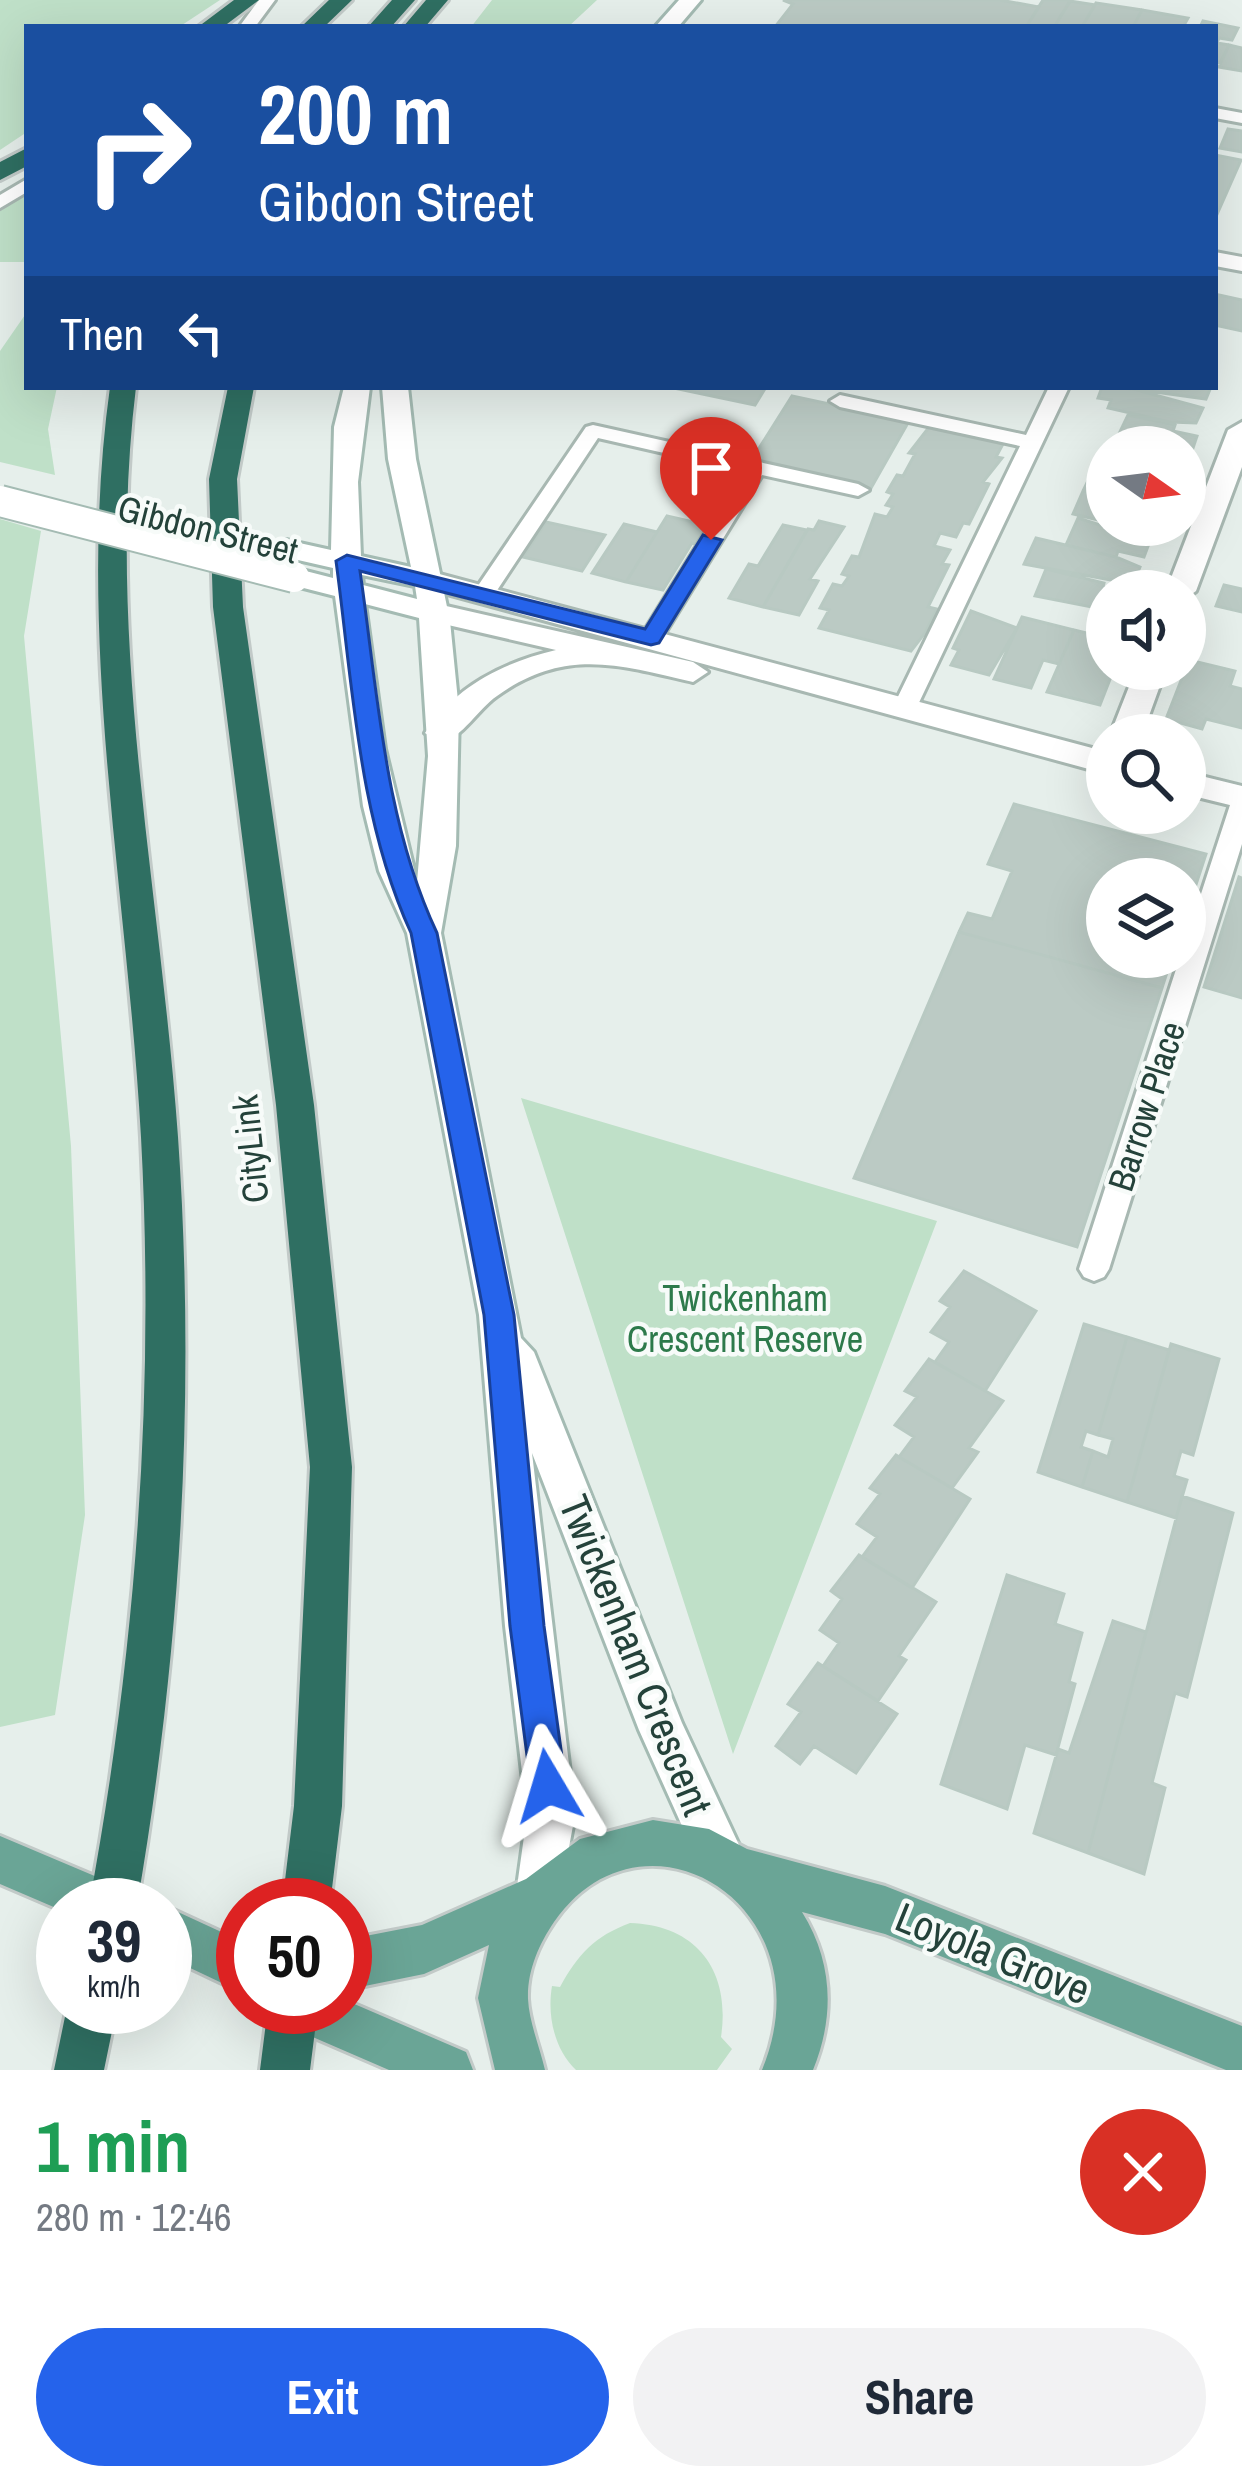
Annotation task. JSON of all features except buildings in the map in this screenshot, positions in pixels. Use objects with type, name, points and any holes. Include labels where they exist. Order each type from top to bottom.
[{"type":"highway","points":[[213,24],[248,0]]},
{"type":"highway","points":[[316,24],[340,0]]},
{"type":"highway","points":[[382,24],[404,0]]},
{"type":"highway","points":[[417,24],[437,0]]},
{"type":"highway","points":[[115,1878],[141,1741],[158,1579],[168,1300],[151,1026],[111,668],[111,472],[123,390]]},
{"type":"highway","points":[[218,390],[223,478]]},
{"type":"highway","name":"CityLink","points":[[240,390],[223,478],[228,608],[295,1105],[331,1467],[317,1806],[308,1878]]},
{"type":"highway","points":[[79,2070],[86,2034]]},
{"type":"highway","points":[[285,2070],[290,2034]]},
{"type":"main road","points":[[668,24],[690,0]]},
{"type":"main road","name":"Twickenham Crescent","points":[[356,390],[346,434],[349,576],[384,823],[399,879],[424,933],[499,1315],[527,1626],[551,1815],[538,1896]]},
{"type":"main road","name":"Twickenham Crescent","points":[[395,390],[398,438],[430,596],[441,733],[442,847],[424,933]]},
{"type":"main road","points":[[1189,570],[1242,430]]},
{"type":"main road","name":"Gibdon Street","points":[[0,478],[290,563]]},
{"type":"main road","name":"Gibdon Street","points":[[0,501],[430,596],[604,653],[903,712],[1086,759]]},
{"type":"main road","name":"Gibdon Street","points":[[430,596],[484,593],[779,669],[903,712]]},
{"type":"main road","points":[[441,733],[484,687],[510,671],[604,653]]},
{"type":"main road","points":[[1206,790],[1242,801]]},
{"type":"main road","name":"Twickenham Crescent","points":[[499,1315],[662,1730],[730,1865]]},
{"type":"main road","name":"Loyola Grove","points":[[372,1960],[424,1949],[538,1896],[579,1861],[626,1845],[675,1844],[885,1910],[1242,2051]]},
{"type":"main road","points":[[0,1860],[44,1878]]},
{"type":"main road","points":[[730,1865],[776,1909],[799,1958],[804,2013],[787,2070]]},
{"type":"main road","points":[[520,2070],[504,2026],[504,1972],[520,1922],[538,1896]]},
{"type":"main road","points":[[364,2034],[433,2065]]},
{"type":"lane","points":[[903,712],[1058,390]]},
{"type":"lane","points":[[840,401],[1033,443]]},
{"type":"lane","points":[[484,593],[593,431],[858,490]]},
{"type":"lane","points":[[651,638],[756,467]]},
{"type":"lane","name":"Barrow Place","points":[[1094,1270],[1242,801]]},
{"type":"green space","points":[[0,0],[220,0],[184,24],[24,24],[24,134],[0,150]]},
{"type":"green space","points":[[492,0],[597,0],[571,24],[473,24]]},
{"type":"green space","points":[[24,194],[24,262],[0,262],[0,211]]},
{"type":"green space","points":[[24,316],[24,390],[56,390],[48,429],[55,475],[0,462],[0,351]]},
{"type":"green space","points":[[0,519],[41,531],[24,636],[71,1146],[85,1515],[55,1715],[0,1727]]},
{"type":"green space","name":"Twickenham Crescent Reserve","points":[[521,1098],[937,1221],[733,1754]]},
{"type":"green space","points":[[630,1923],[674,1932],[704,1956],[714,1972],[723,2013],[721,2037],[732,2049],[717,2070],[576,2070],[562,2052],[552,2020],[552,1986],[560,1987],[597,1940]]},
{"type":"route","points":[[548,1786],[527,1626],[499,1315],[424,933],[399,879],[384,823],[354,640],[347,561],[651,638],[711,540]]}]
